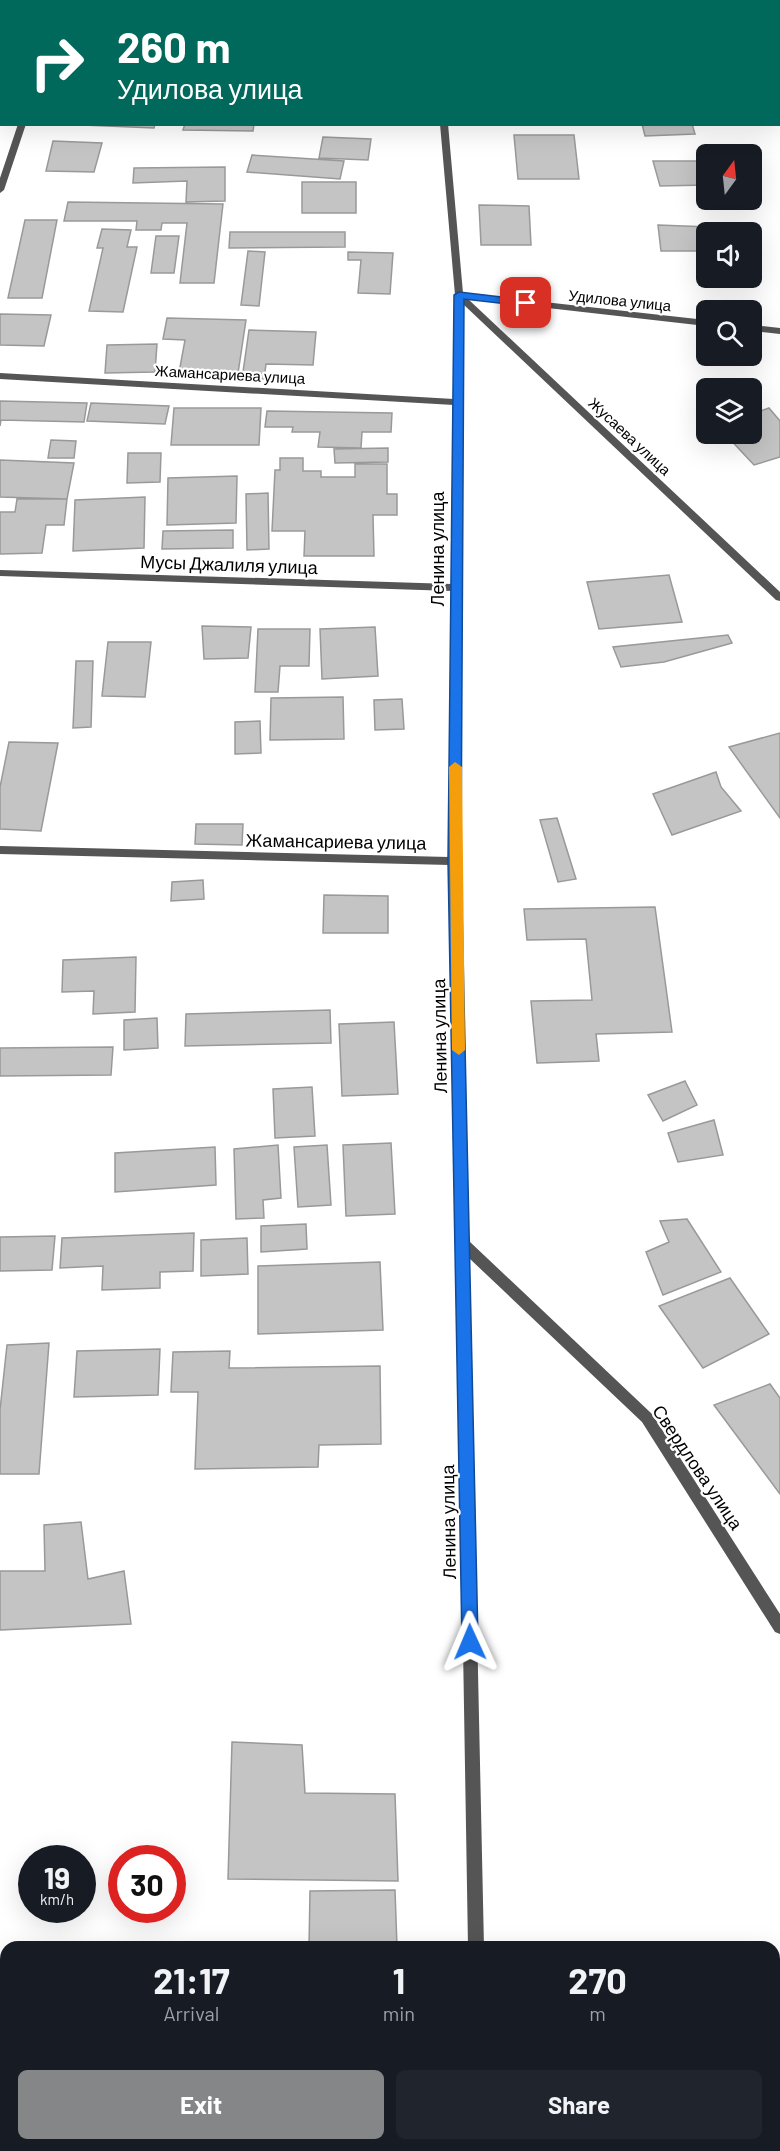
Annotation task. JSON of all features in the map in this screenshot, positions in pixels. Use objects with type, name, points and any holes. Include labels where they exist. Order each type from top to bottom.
[{"type":"street","points":[[0,190],[21,126]]},
{"type":"street","name":"Ленина улица","points":[[444,126],[459,295],[455,861],[476,1941]]},
{"type":"street","name":"Удилова улица","points":[[459,295],[696,322]]},
{"type":"street","name":"Жусаева улица","points":[[459,295],[780,598]]},
{"type":"street","points":[[762,329],[780,332]]},
{"type":"street","name":"Жамансариева улица","points":[[0,376],[458,402]]},
{"type":"street","name":"Мусы Джалиля улица","points":[[0,573],[456,588]]},
{"type":"street","name":"Жамансариева улица","points":[[0,850],[455,861]]},
{"type":"street","name":"Свердлова улица","points":[[462,1243],[647,1418],[780,1627]]},
{"type":"building","points":[[106,126],[154,126],[154,128]]},
{"type":"building","points":[[184,126],[254,126],[253,131],[183,130]]},
{"type":"building","points":[[642,126],[693,126],[695,134],[645,136]]},
{"type":"building","points":[[514,135],[574,135],[579,179],[518,179]]},
{"type":"building","points":[[323,137],[371,139],[368,160],[319,158]]},
{"type":"building","points":[[53,141],[102,143],[94,172],[46,171]]},
{"type":"building","points":[[252,155],[344,161],[340,179],[247,172]]},
{"type":"building","points":[[653,161],[696,161],[696,185],[660,186]]},
{"type":"building","points":[[225,167],[225,201],[186,202],[187,181],[133,183],[134,168]]},
{"type":"building","points":[[302,182],[356,182],[356,213],[302,213]]},
{"type":"building","points":[[68,202],[223,204],[214,283],[180,283],[187,223],[162,223],[161,230],[136,230],[137,221],[64,221]]},
{"type":"building","points":[[479,205],[529,206],[531,245],[481,245]]},
{"type":"building","points":[[25,220],[57,220],[42,298],[8,298]]},
{"type":"building","points":[[658,225],[696,226],[696,251],[661,251]]},
{"type":"building","points":[[102,229],[131,230],[127,247],[137,247],[123,312],[89,311],[103,248],[97,248]]},
{"type":"building","points":[[230,232],[345,232],[345,247],[229,248]]},
{"type":"building","points":[[156,236],[179,236],[174,273],[151,273]]},
{"type":"building","points":[[248,251],[265,252],[259,306],[241,305]]},
{"type":"building","points":[[348,252],[393,253],[390,294],[358,293],[361,260],[348,260]]},
{"type":"building","points":[[0,314],[51,315],[44,346],[0,345]]},
{"type":"building","points":[[167,318],[246,320],[237,380],[178,378],[185,340],[163,339]]},
{"type":"building","points":[[249,330],[316,332],[313,365],[266,364],[264,379],[242,379]]},
{"type":"building","points":[[157,344],[155,372],[105,373],[107,345]]},
{"type":"building","points":[[0,401],[87,403],[84,422],[1,420],[0,426]]},
{"type":"building","points":[[91,403],[169,406],[165,424],[87,421]]},
{"type":"building","points":[[174,408],[261,408],[259,445],[171,445]]},
{"type":"building","points":[[769,408],[780,421],[780,457],[754,465],[734,444],[762,444],[762,410]]},
{"type":"building","points":[[267,411],[392,413],[391,432],[362,432],[361,448],[318,447],[320,432],[292,432],[293,427],[265,427]]},
{"type":"building","points":[[51,440],[76,441],[74,458],[48,458]]},
{"type":"building","points":[[388,448],[388,462],[335,463],[334,449]]},
{"type":"building","points":[[128,453],[161,453],[160,482],[127,483]]},
{"type":"building","points":[[280,458],[303,458],[303,471],[321,471],[321,477],[355,477],[355,464],[387,464],[387,494],[397,494],[397,515],[373,515],[374,556],[304,556],[305,531],[272,531],[275,470],[280,470]]},
{"type":"building","points":[[0,460],[74,463],[67,499],[0,497]]},
{"type":"building","points":[[237,476],[236,523],[167,525],[168,478]]},
{"type":"building","points":[[268,493],[269,549],[247,550],[246,494]]},
{"type":"building","points":[[145,497],[144,548],[73,551],[75,500]]},
{"type":"building","points":[[17,499],[67,499],[64,525],[46,525],[42,553],[0,554],[0,512],[15,512]]},
{"type":"building","points":[[233,530],[233,548],[162,549],[163,531]]},
{"type":"building","points":[[669,575],[682,622],[599,629],[587,582]]},
{"type":"building","points":[[202,626],[251,627],[248,658],[204,659]]},
{"type":"building","points":[[375,627],[378,676],[322,679],[320,629]]},
{"type":"building","points":[[258,629],[310,629],[309,666],[280,666],[278,692],[255,692]]},
{"type":"building","points":[[728,635],[732,643],[664,662],[621,667],[613,647]]},
{"type":"building","points":[[108,642],[151,642],[145,697],[102,696]]},
{"type":"building","points":[[76,661],[93,661],[91,727],[73,728]]},
{"type":"building","points":[[343,697],[344,739],[270,740],[271,698]]},
{"type":"building","points":[[402,699],[404,729],[375,730],[374,700]]},
{"type":"building","points":[[260,721],[261,753],[235,754],[235,722]]},
{"type":"building","points":[[780,733],[780,818],[729,747]]},
{"type":"building","points":[[9,742],[58,743],[41,831],[0,829],[0,787]]},
{"type":"building","points":[[716,772],[721,787],[741,811],[672,835],[653,794]]},
{"type":"building","points":[[557,818],[576,879],[558,882],[540,820]]},
{"type":"building","points":[[196,824],[243,824],[242,845],[195,844]]},
{"type":"building","points":[[203,880],[204,899],[171,901],[172,882]]},
{"type":"building","points":[[324,895],[388,896],[388,933],[323,933]]},
{"type":"building","points":[[655,907],[672,1032],[596,1034],[599,1061],[537,1063],[531,1001],[592,1000],[586,939],[527,940],[524,909]]},
{"type":"building","points":[[136,957],[135,1012],[93,1014],[94,991],[62,992],[63,960]]},
{"type":"building","points":[[330,1010],[331,1043],[185,1046],[186,1014]]},
{"type":"building","points":[[157,1018],[158,1048],[124,1050],[124,1020]]},
{"type":"building","points":[[394,1022],[398,1094],[342,1096],[339,1024]]},
{"type":"building","points":[[113,1047],[111,1075],[0,1076],[0,1048]]},
{"type":"building","points":[[685,1081],[697,1105],[663,1121],[648,1095]]},
{"type":"building","points":[[312,1087],[315,1136],[275,1138],[273,1089]]},
{"type":"building","points":[[714,1120],[723,1155],[678,1162],[668,1133]]},
{"type":"building","points":[[391,1143],[395,1214],[346,1216],[343,1145]]},
{"type":"building","points":[[278,1145],[281,1198],[263,1200],[264,1218],[236,1219],[234,1149]]},
{"type":"building","points":[[327,1145],[331,1205],[298,1207],[294,1147]]},
{"type":"building","points":[[215,1147],[216,1185],[115,1192],[115,1153]]},
{"type":"building","points":[[687,1219],[721,1272],[663,1295],[646,1252],[669,1242],[660,1221]]},
{"type":"building","points":[[306,1224],[307,1249],[261,1252],[261,1226]]},
{"type":"building","points":[[194,1233],[193,1271],[160,1272],[160,1288],[102,1290],[103,1266],[60,1268],[62,1238]]},
{"type":"building","points":[[55,1236],[52,1270],[0,1271],[0,1237]]},
{"type":"building","points":[[247,1238],[248,1274],[201,1276],[201,1240]]},
{"type":"building","points":[[380,1262],[383,1330],[258,1334],[258,1266]]},
{"type":"building","points":[[730,1278],[769,1334],[703,1368],[659,1306]]},
{"type":"building","points":[[49,1343],[39,1474],[0,1474],[0,1410],[7,1345]]},
{"type":"building","points":[[160,1349],[158,1395],[74,1397],[77,1351]]},
{"type":"building","points":[[230,1351],[229,1368],[380,1366],[381,1444],[319,1445],[318,1467],[195,1469],[198,1392],[171,1392],[173,1352]]},
{"type":"building","points":[[770,1384],[780,1398],[780,1494],[714,1405]]},
{"type":"building","points":[[81,1522],[88,1579],[124,1571],[131,1624],[0,1630],[0,1571],[45,1571],[44,1525]]},
{"type":"building","points":[[232,1742],[302,1745],[305,1793],[395,1794],[398,1881],[228,1879]]},
{"type":"building","points":[[395,1890],[397,1941],[309,1941],[310,1891]]},
{"type":"slow traffic","points":[[455,767],[459,1050]]},
{"type":"route","points":[[470,1642],[455,861],[459,295],[526,303]]}]
